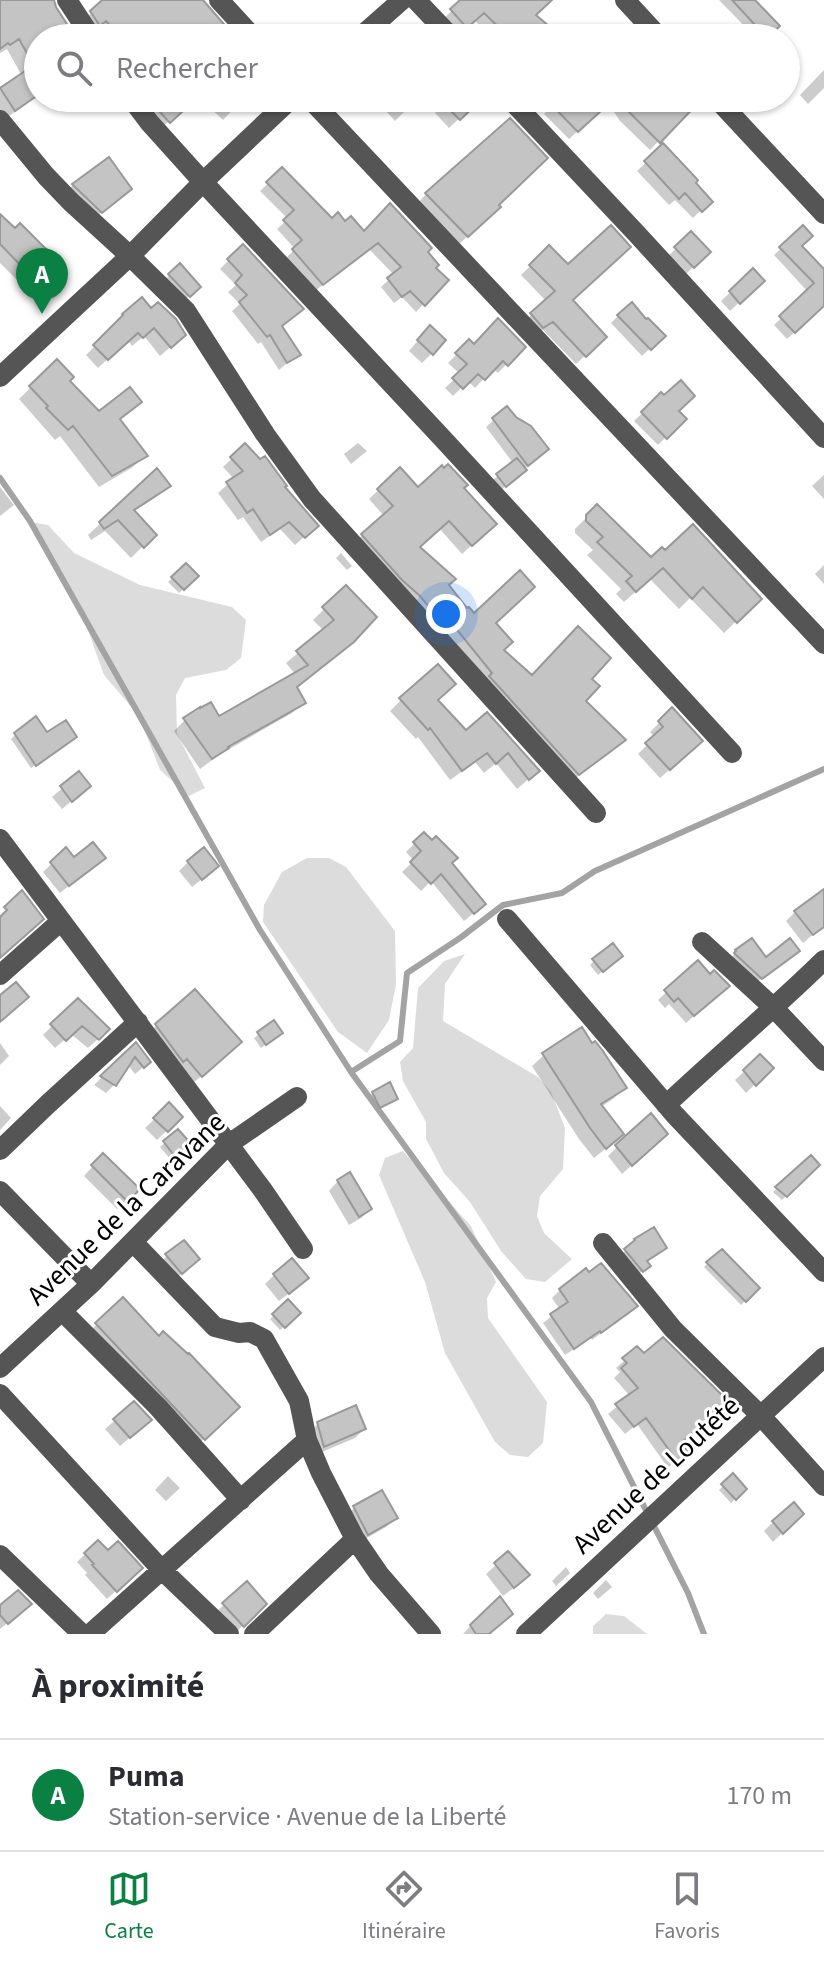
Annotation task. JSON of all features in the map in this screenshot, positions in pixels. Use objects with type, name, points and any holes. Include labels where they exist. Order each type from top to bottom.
[{"type":"street","points":[[67,0],[83,24]]},
{"type":"street","points":[[219,0],[241,24]]},
{"type":"street","points":[[375,24],[402,0]]},
{"type":"street","points":[[416,0],[439,24]]},
{"type":"street","points":[[625,0],[647,24]]},
{"type":"street","points":[[142,112],[732,753]]},
{"type":"street","points":[[0,377],[277,112]]},
{"type":"street","points":[[322,112],[824,644]]},
{"type":"street","points":[[522,112],[824,438]]},
{"type":"street","points":[[729,112],[824,214]]},
{"type":"street","points":[[0,120],[71,202],[186,311],[265,434],[312,499],[596,813]]},
{"type":"street","points":[[0,839],[229,1144],[303,1249]]},
{"type":"street","points":[[507,919],[666,1105],[824,1272]]},
{"type":"street","points":[[0,975],[61,921]]},
{"type":"street","points":[[702,942],[774,1008],[824,1061]]},
{"type":"street","points":[[666,1105],[824,960]]},
{"type":"street","points":[[0,1150],[138,1022]]},
{"type":"street","name":"Avenue de la Caravane","points":[[0,1368],[91,1284],[229,1144],[297,1097]]},
{"type":"street","points":[[0,1191],[91,1284]]},
{"type":"street","points":[[133,1242],[215,1327],[239,1333],[250,1332],[264,1339],[299,1401],[307,1440],[355,1539],[379,1574],[431,1634]]},
{"type":"street","points":[[603,1243],[673,1329],[761,1416],[824,1486]]},
{"type":"street","points":[[62,1311],[158,1407],[241,1500]]},
{"type":"street","name":"Avenue de Loutété","points":[[526,1634],[824,1357]]},
{"type":"street","points":[[0,1394],[161,1569],[229,1634]]},
{"type":"street","points":[[90,1634],[307,1440]]},
{"type":"street","points":[[254,1634],[355,1539]]},
{"type":"street","points":[[0,1555],[82,1634]]},
{"type":"shaded area","points":[[31,522],[48,525],[74,553],[140,585],[232,607],[246,620],[241,658],[226,670],[185,678],[176,695],[177,734],[205,788],[189,796],[160,770],[139,716],[104,675],[76,597]]},
{"type":"shaded area","points":[[307,858],[329,858],[346,867],[395,931],[396,984],[389,1020],[367,1053],[338,1032],[263,922],[264,905],[282,872]]},
{"type":"shaded area","points":[[465,954],[445,984],[443,1021],[538,1077],[551,1092],[565,1128],[563,1169],[540,1196],[537,1216],[544,1233],[572,1259],[545,1282],[526,1279],[501,1251],[470,1202],[444,1173],[426,1139],[426,1122],[403,1081],[400,1062],[413,1048],[418,988],[444,961]]},
{"type":"shaded area","points":[[403,1151],[471,1226],[496,1282],[487,1298],[488,1318],[547,1402],[543,1443],[528,1457],[510,1455],[495,1442],[445,1353],[425,1282],[379,1175],[385,1158]]},
{"type":"shaded area","points":[[606,1614],[624,1616],[647,1634],[593,1634],[593,1626]]},
{"type":"building","points":[[0,0],[54,0],[67,24],[24,24],[24,48],[19,39],[0,49]]},
{"type":"building","points":[[102,0],[203,0],[224,24],[109,24],[106,21],[99,24],[90,11]]},
{"type":"building","points":[[460,0],[552,0],[536,15],[547,24],[495,24],[484,13],[472,24],[463,24],[450,9]]},
{"type":"building","points":[[732,0],[755,0],[778,24],[754,24]]},
{"type":"building","points":[[24,72],[24,105],[15,111],[0,88]]},
{"type":"building","points":[[160,112],[182,112],[170,123]]},
{"type":"building","points":[[452,112],[468,112],[460,120]]},
{"type":"building","points":[[559,112],[600,112],[578,132]]},
{"type":"building","points":[[629,112],[690,112],[660,143]]},
{"type":"building","points":[[510,118],[548,158],[468,237],[425,193]]},
{"type":"building","points":[[663,143],[698,180],[696,183],[713,202],[702,212],[685,193],[679,199],[644,161]]},
{"type":"building","points":[[109,157],[132,189],[102,213],[72,184]]},
{"type":"building","points":[[282,167],[332,218],[338,212],[345,221],[351,216],[364,231],[390,203],[432,248],[428,252],[439,265],[436,268],[449,280],[425,306],[410,291],[402,297],[387,278],[401,267],[378,243],[323,285],[292,249],[302,240],[283,220],[294,210],[266,182]]},
{"type":"building","points":[[0,214],[15,228],[20,223],[51,254],[30,275],[0,244]]},
{"type":"building","points":[[611,225],[631,247],[573,300],[607,337],[586,357],[553,322],[543,328],[530,313],[555,291],[529,265],[549,245],[568,264]]},
{"type":"building","points":[[803,225],[813,236],[802,246],[824,269],[824,306],[795,333],[779,316],[814,283],[779,247]]},
{"type":"building","points":[[691,231],[711,252],[694,268],[674,247]]},
{"type":"building","points":[[243,244],[304,309],[282,326],[301,355],[287,363],[270,335],[267,337],[239,302],[247,295],[235,283],[242,275],[227,259]]},
{"type":"building","points":[[180,263],[201,287],[190,297],[168,274]]},
{"type":"building","points":[[753,268],[765,281],[740,304],[729,291]]},
{"type":"building","points":[[142,297],[151,308],[158,302],[176,319],[186,335],[171,348],[154,328],[143,338],[138,333],[108,360],[93,345]]},
{"type":"building","points":[[632,302],[666,336],[651,350],[617,315]]},
{"type":"building","points":[[498,318],[526,347],[508,366],[503,361],[485,380],[478,374],[463,389],[452,378],[467,364],[455,353],[469,339],[474,344]]},
{"type":"building","points":[[430,325],[446,340],[433,355],[417,340]]},
{"type":"building","points":[[57,359],[74,377],[70,381],[99,411],[130,387],[142,402],[120,419],[148,456],[112,476],[73,426],[68,430],[46,408],[48,406],[29,386]]},
{"type":"building","points":[[681,380],[695,396],[679,411],[687,419],[667,439],[641,412],[661,392],[664,395]]},
{"type":"building","points":[[507,406],[516,417],[531,426],[549,449],[528,466],[492,418]]},
{"type":"building","points":[[245,443],[260,459],[265,456],[285,487],[319,526],[305,538],[289,522],[270,535],[253,509],[247,513],[226,482],[243,471],[230,457]]},
{"type":"building","points":[[517,458],[527,470],[506,487],[496,474]]},
{"type":"building","points":[[448,464],[468,485],[464,488],[497,524],[472,546],[449,521],[420,547],[456,579],[449,585],[467,608],[474,613],[520,570],[535,587],[496,623],[513,642],[504,650],[532,675],[578,626],[611,658],[592,679],[600,686],[586,701],[626,740],[579,775],[489,676],[492,673],[441,610],[435,614],[361,534],[393,506],[377,489],[400,467],[418,487],[442,465],[444,468]]},
{"type":"building","points":[[157,468],[171,486],[134,510],[157,535],[144,548],[118,520],[104,529],[99,522]]},
{"type":"building","points":[[597,504],[651,557],[662,547],[665,550],[693,524],[762,599],[737,623],[703,587],[692,599],[663,568],[636,592],[626,581],[632,576],[597,542],[603,537],[586,521],[586,515]]},
{"type":"building","points":[[186,563],[199,576],[184,590],[171,577]]},
{"type":"building","points":[[346,585],[377,617],[354,642],[297,687],[306,703],[212,759],[183,718],[211,702],[219,716],[308,665],[296,651],[334,620],[322,607]]},
{"type":"building","points":[[438,664],[456,684],[438,700],[466,730],[487,712],[540,771],[529,780],[508,753],[496,764],[487,753],[462,771],[430,728],[428,730],[399,698]]},
{"type":"building","points":[[672,707],[703,741],[670,770],[645,743],[663,727],[658,721]]},
{"type":"building","points":[[36,716],[47,732],[66,720],[77,737],[36,766],[14,733]]},
{"type":"building","points":[[79,771],[91,786],[72,802],[60,786]]},
{"type":"building","points":[[424,832],[432,840],[436,836],[458,858],[452,863],[486,904],[474,914],[441,874],[431,884],[410,862],[421,851],[413,842]]},
{"type":"building","points":[[93,842],[106,858],[69,886],[50,862],[66,847],[74,857]]},
{"type":"building","points":[[204,847],[219,866],[202,880],[187,861]]},
{"type":"building","points":[[824,889],[824,927],[813,935],[794,911]]},
{"type":"building","points":[[22,890],[44,919],[0,958],[0,917],[7,910],[4,907]]},
{"type":"building","points":[[752,938],[766,957],[790,938],[800,951],[762,979],[734,953]]},
{"type":"building","points":[[613,943],[623,956],[603,972],[592,959]]},
{"type":"building","points":[[698,960],[710,974],[714,970],[730,986],[694,1016],[678,998],[674,1002],[664,990]]},
{"type":"building","points":[[16,982],[29,997],[0,1022],[0,995]]},
{"type":"building","points":[[195,989],[242,1042],[202,1077],[187,1059],[183,1062],[155,1024]]},
{"type":"building","points":[[78,998],[110,1029],[99,1040],[82,1026],[66,1041],[50,1024]]},
{"type":"building","points":[[274,1020],[283,1033],[266,1045],[257,1032]]},
{"type":"building","points":[[582,1027],[592,1043],[595,1041],[603,1051],[627,1088],[601,1104],[624,1134],[606,1149],[542,1053]]},
{"type":"building","points":[[136,1042],[151,1062],[144,1068],[135,1057],[116,1086],[100,1076]]},
{"type":"building","points":[[760,1054],[774,1068],[756,1086],[743,1070]]},
{"type":"building","points":[[390,1082],[398,1099],[380,1108],[372,1092]]},
{"type":"building","points":[[169,1102],[183,1117],[168,1132],[153,1118]]},
{"type":"building","points":[[651,1113],[668,1134],[632,1166],[615,1145]]},
{"type":"building","points":[[178,1129],[192,1145],[176,1158],[163,1141]]},
{"type":"building","points":[[103,1153],[140,1189],[128,1202],[91,1165]]},
{"type":"building","points":[[811,1155],[820,1165],[787,1197],[775,1187]]},
{"type":"building","points":[[350,1172],[372,1209],[359,1217],[337,1180]]},
{"type":"building","points":[[654,1227],[667,1248],[647,1261],[651,1266],[643,1272],[624,1249]]},
{"type":"building","points":[[184,1240],[200,1259],[182,1274],[165,1254]]},
{"type":"building","points":[[722,1249],[760,1288],[746,1302],[706,1262]]},
{"type":"building","points":[[292,1258],[309,1278],[289,1294],[273,1274]]},
{"type":"building","points":[[601,1263],[638,1306],[574,1349],[550,1314],[568,1302],[559,1289],[586,1268],[589,1272]]},
{"type":"building","points":[[123,1297],[159,1336],[163,1331],[189,1353],[240,1407],[205,1440],[95,1323]]},
{"type":"building","points":[[288,1299],[301,1313],[285,1328],[272,1314]]},
{"type":"building","points":[[663,1337],[735,1408],[717,1424],[711,1417],[682,1442],[688,1453],[677,1461],[646,1418],[634,1427],[615,1404],[638,1388],[621,1368],[627,1363],[622,1358],[637,1346],[644,1353]]},
{"type":"building","points":[[134,1401],[152,1420],[130,1438],[113,1419]]},
{"type":"building","points":[[356,1405],[366,1429],[324,1447],[317,1422]]},
{"type":"building","points":[[733,1473],[747,1489],[736,1500],[721,1484]]},
{"type":"building","points":[[382,1490],[398,1518],[368,1535],[353,1506]]},
{"type":"building","points":[[794,1502],[804,1514],[783,1534],[772,1521]]},
{"type":"building","points":[[98,1540],[108,1550],[118,1541],[143,1568],[117,1592],[84,1553]]},
{"type":"building","points":[[508,1551],[530,1575],[514,1588],[494,1563]]},
{"type":"building","points":[[247,1581],[267,1604],[244,1627],[222,1603]]},
{"type":"building","points":[[18,1590],[32,1604],[8,1624],[0,1615],[0,1605]]},
{"type":"building","points":[[500,1596],[513,1614],[489,1634],[476,1634],[470,1625]]},
{"type":"waterway","points":[[0,478],[30,521],[260,930],[351,1072],[591,1402],[688,1593],[704,1634]]},
{"type":"waterway","points":[[351,1072],[400,1041],[407,973],[503,905],[562,893],[595,871],[824,769]]},
{"type":"place","name":"Puma","points":[[42,314]]}]
